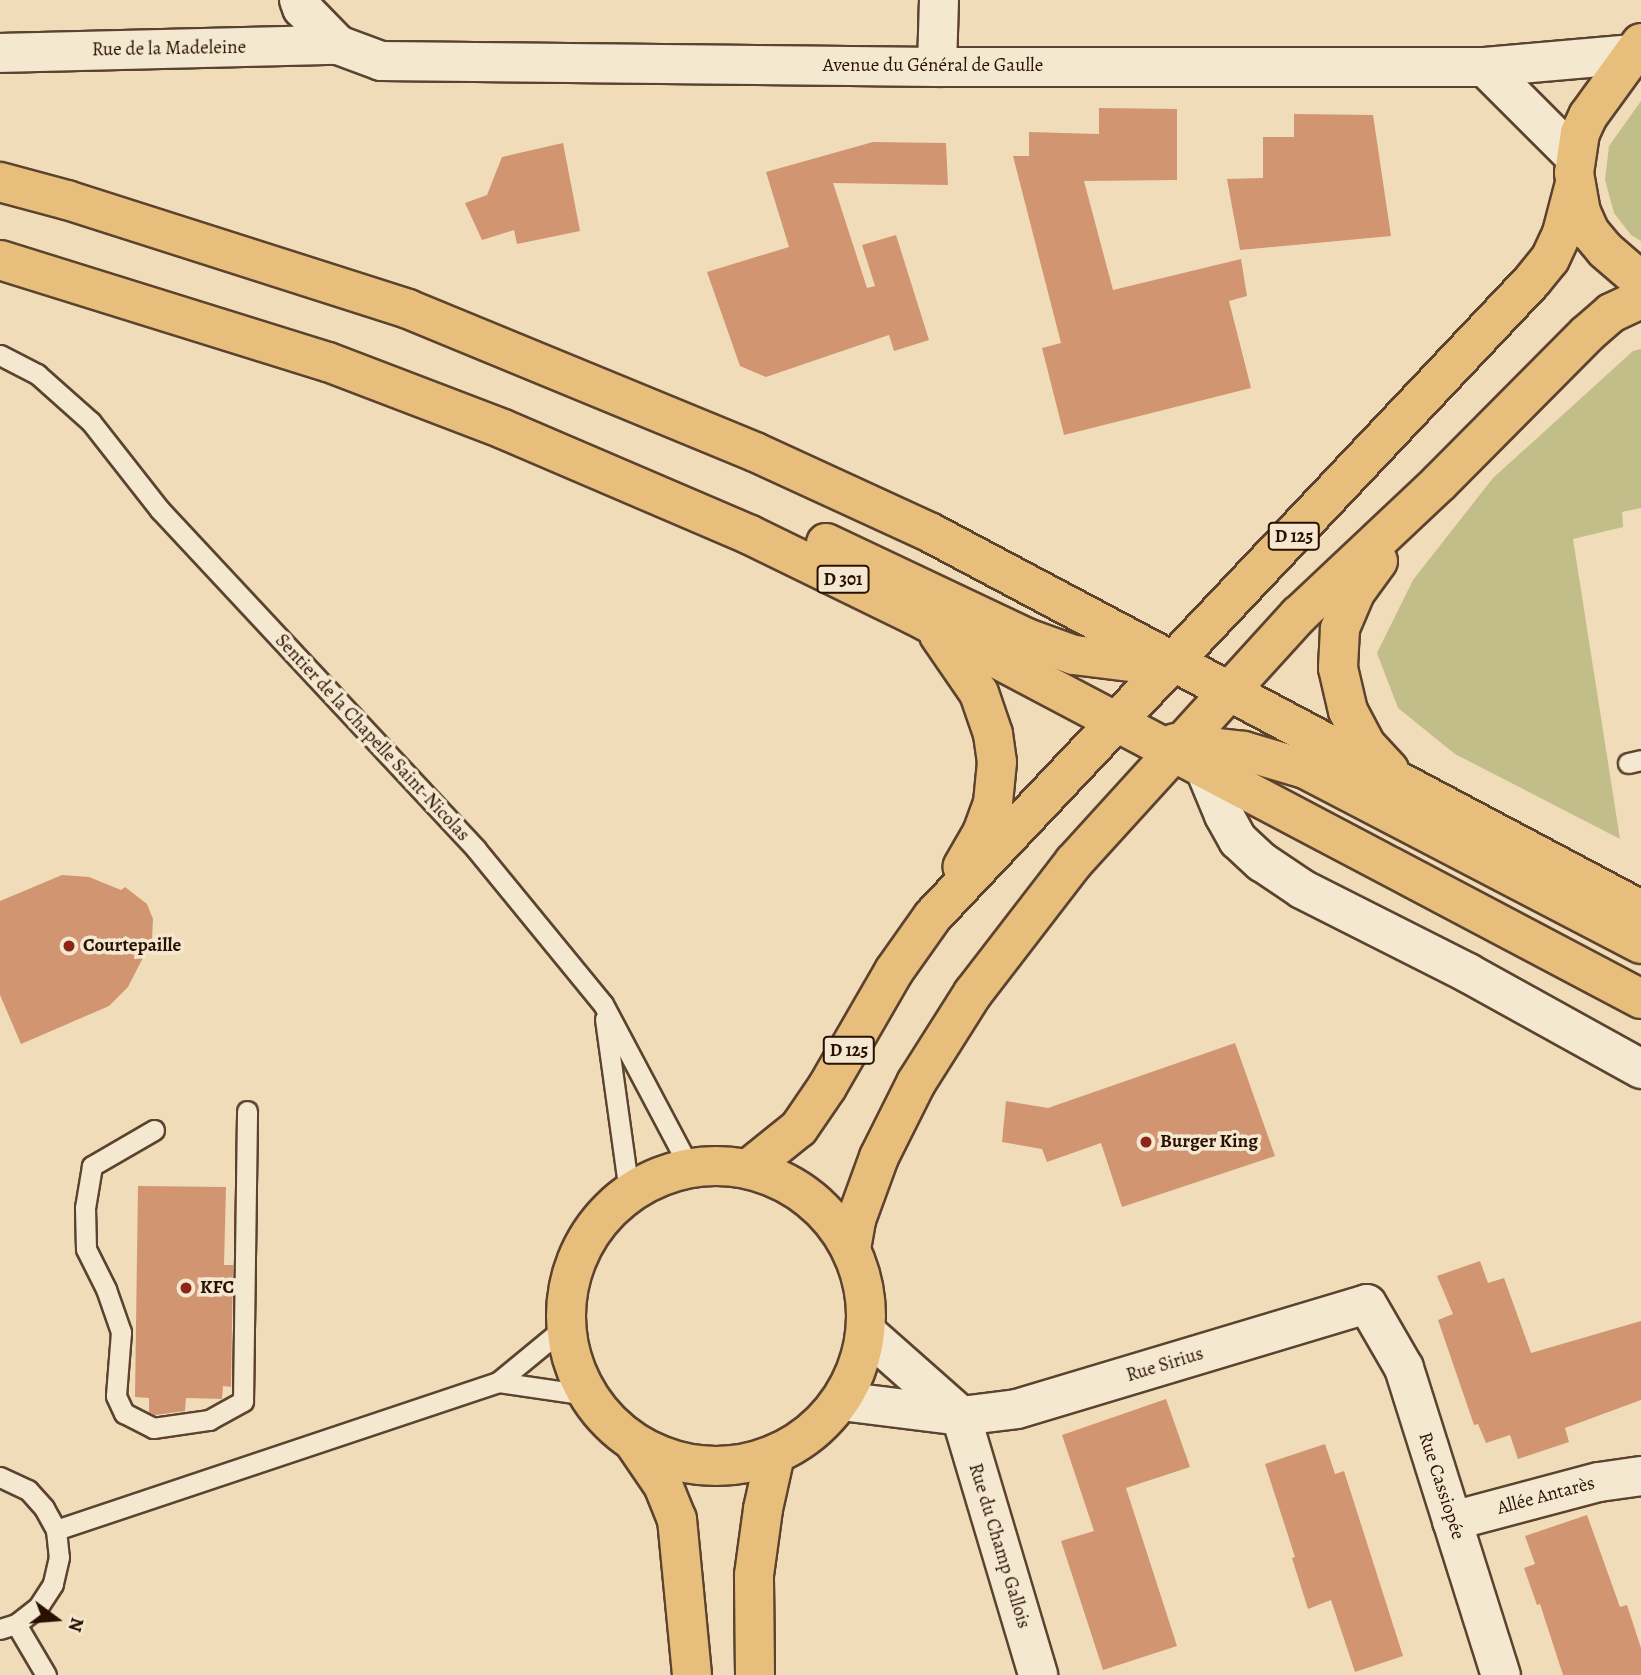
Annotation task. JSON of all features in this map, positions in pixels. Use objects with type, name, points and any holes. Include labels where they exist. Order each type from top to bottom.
[{"type":"main road","name":"D 125","points":[[748,1169],[799,1128],[827,1087],[894,971],[933,916],[1081,760],[1176,666],[1550,259],[1562,233],[1588,116],[1637,48]]},
{"type":"main road","points":[[1574,171],[1590,232],[1605,250],[1641,281]]},
{"type":"main road","points":[[0,182],[408,309],[499,344],[845,492],[930,533],[1176,666],[1230,691],[1641,910]]},
{"type":"main road","name":"D 301","points":[[0,260],[328,362],[503,429],[664,497],[826,570],[1117,723],[1178,751],[1641,999]]},
{"type":"main road","points":[[851,1249],[856,1220],[879,1157],[916,1083],[973,993],[1074,862],[1178,751],[1299,615],[1439,483],[1587,334],[1611,313],[1641,299]]},
{"type":"main road","points":[[328,362],[657,468],[879,567],[1027,638],[1074,655],[1176,666],[1221,667],[1248,660],[1271,647]]},
{"type":"main road","points":[[1400,782],[1366,746],[1348,711],[1338,668],[1340,629],[1355,593],[1439,483]]},
{"type":"main road","points":[[931,625],[960,662],[979,693],[993,734],[997,762],[993,803],[982,833],[933,916]]},
{"type":"main road","points":[[1081,760],[1098,749],[1120,743],[1178,751],[1244,751],[1305,769],[1641,944]]},
{"type":"main road","points":[[635,1444],[661,1457],[709,1466],[748,1464],[775,1455],[816,1429],[841,1401],[857,1368],[866,1332],[866,1304],[861,1275],[851,1249],[837,1226],[808,1198],[774,1177],[748,1169],[719,1165],[690,1168],[658,1177],[629,1193],[601,1219],[580,1252],[568,1288],[566,1326],[572,1362],[587,1395],[601,1414],[635,1444],[663,1485],[677,1519],[692,1675]]},
{"type":"main road","points":[[755,1675],[754,1575],[763,1509],[775,1455]]},
{"type":"street","points":[[299,0],[302,8],[338,45]]},
{"type":"street","points":[[937,66],[939,0]]},
{"type":"street","name":"Rue de la Madeleine","points":[[0,53],[338,45]]},
{"type":"street","name":"Avenue du Général de Gaulle","points":[[338,45],[381,61],[937,66],[1485,67],[1637,48]]},
{"type":"street","points":[[1485,67],[1574,171]]},
{"type":"street","points":[[1178,751],[1224,815],[1238,840],[1262,862],[1302,889],[1468,973],[1641,1069]]},
{"type":"street","name":"Rue Sirius","points":[[961,1416],[1017,1409],[1367,1304]]},
{"type":"street","name":"Rue Cassiopée","points":[[1367,1304],[1404,1368],[1501,1675]]},
{"type":"street","points":[[866,1332],[961,1416]]},
{"type":"street","points":[[841,1401],[961,1416]]},
{"type":"street","name":"Rue du Champ Gallois","points":[[961,1416],[1038,1675]]},
{"type":"street","name":"Allée Antarès","points":[[1452,1521],[1599,1482],[1641,1476]]},
{"type":"lane","name":"Sentier de la Chapelle Saint-Nicolas","points":[[0,355],[37,374],[91,422],[160,510],[476,849],[603,1004],[690,1168]]},
{"type":"lane","points":[[603,1004],[629,1193]]},
{"type":"lane","points":[[154,1130],[92,1166],[85,1208],[86,1249],[106,1289],[121,1332],[116,1396],[124,1413],[153,1428],[209,1420],[243,1401],[247,1111]]},
{"type":"lane","points":[[55,1530],[498,1382],[566,1326]]},
{"type":"lane","points":[[498,1382],[587,1395]]},
{"type":"lane","points":[[0,1477],[28,1490],[44,1508],[55,1530],[59,1557],[53,1584],[38,1607],[8,1626],[46,1675]]},
{"type":"shaded area","points":[[1641,101],[1641,241],[1631,235],[1614,213],[1605,180],[1609,146]]},
{"type":"shaded area","points":[[1641,349],[1641,508],[1622,512],[1623,527],[1573,539],[1620,839],[1455,754],[1398,708],[1377,653],[1413,580],[1493,478],[1633,351]]},
{"type":"building","points":[[1099,108],[1177,109],[1177,180],[1084,181],[1113,290],[1241,259],[1247,296],[1229,301],[1251,388],[1064,435],[1042,348],[1061,343],[1013,156],[1029,156],[1029,132],[1099,134]]},
{"type":"building","points":[[1294,114],[1373,115],[1391,236],[1240,250],[1227,179],[1263,178],[1263,137],[1294,137]]},
{"type":"building","points":[[873,142],[946,143],[948,185],[833,183],[867,288],[875,286],[862,245],[896,235],[929,340],[894,351],[889,335],[766,377],[740,366],[707,272],[789,247],[766,172]]},
{"type":"building","points":[[563,143],[580,231],[517,244],[514,230],[482,240],[465,203],[487,195],[502,157]]},
{"type":"building","points":[[62,875],[89,877],[121,890],[125,887],[147,904],[153,919],[152,940],[128,987],[109,1006],[21,1044],[0,995],[0,901]]},
{"type":"building","points":[[1235,1043],[1275,1156],[1122,1207],[1101,1143],[1047,1162],[1042,1149],[1002,1142],[1006,1101],[1048,1108]]},
{"type":"building","name":"KFC","points":[[138,1186],[226,1187],[224,1265],[233,1265],[231,1387],[223,1386],[222,1399],[186,1398],[185,1411],[155,1415],[149,1412],[149,1398],[135,1397]]},
{"type":"building","points":[[1480,1261],[1488,1283],[1504,1278],[1531,1353],[1641,1321],[1641,1400],[1565,1428],[1569,1442],[1518,1459],[1510,1435],[1486,1443],[1478,1424],[1474,1425],[1438,1320],[1453,1314],[1437,1276]]},
{"type":"building","points":[[1166,1399],[1190,1467],[1126,1488],[1177,1646],[1103,1670],[1061,1541],[1094,1531],[1062,1435]]},
{"type":"building","points":[[1325,1444],[1335,1474],[1344,1471],[1403,1656],[1355,1672],[1331,1600],[1308,1609],[1292,1558],[1295,1557],[1265,1464]]},
{"type":"building","points":[[1587,1515],[1620,1607],[1627,1605],[1641,1648],[1641,1675],[1563,1675],[1540,1604],[1537,1605],[1524,1568],[1535,1564],[1525,1536]]},
{"type":"place","name":"Courtepaille","points":[[69,946]]},
{"type":"place","name":"Burger King","points":[[1146,1142]]},
{"type":"place","name":"KFC","points":[[186,1288]]}]
